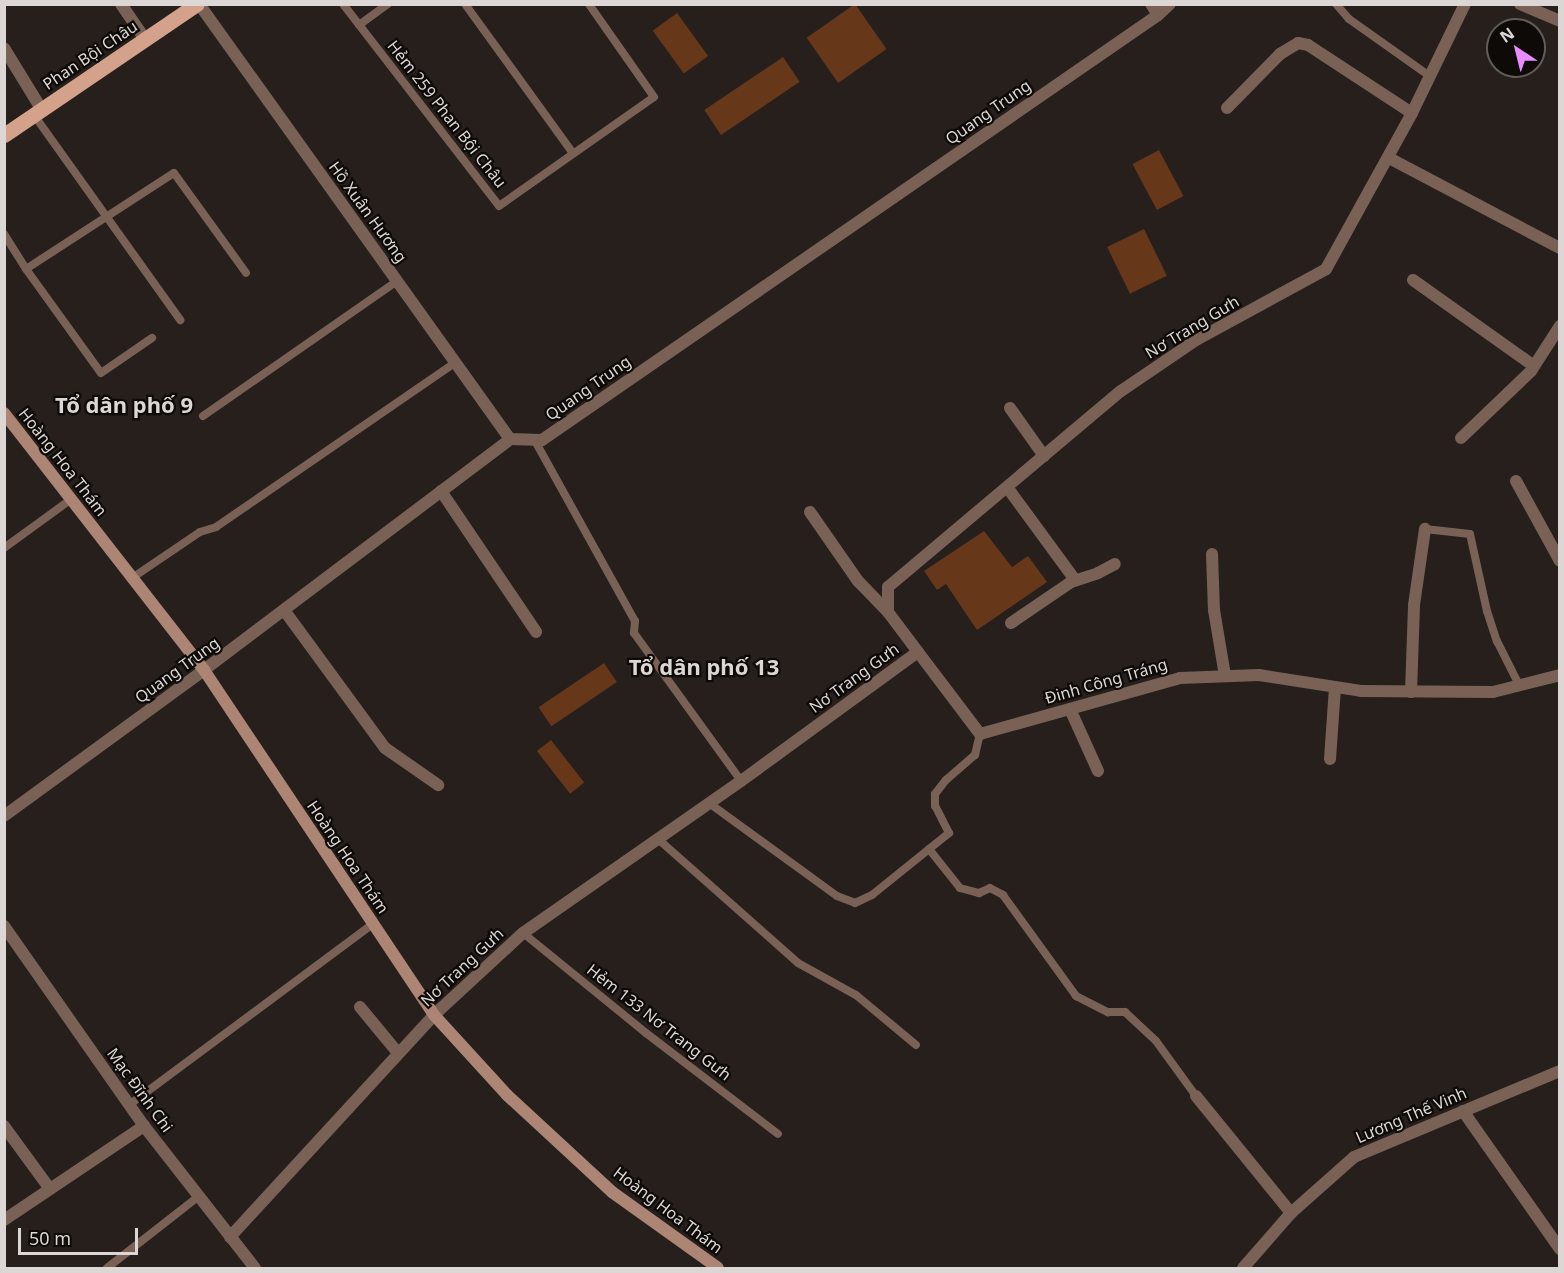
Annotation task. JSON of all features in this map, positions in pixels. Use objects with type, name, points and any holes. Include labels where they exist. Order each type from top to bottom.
[{"type":"main road","name":"Phan Bội Châu","points":[[4,135],[198,4]]},
{"type":"street","points":[[122,4],[145,39]]},
{"type":"street","name":"Hồ Xuân Hương","points":[[198,4],[510,439]]},
{"type":"street","name":"Quang Trung","points":[[4,816],[204,670],[510,439],[542,440],[1155,10],[1170,4]]},
{"type":"street","name":"Nơ Trang Gưh","points":[[230,1237],[434,1015],[523,933],[741,781],[918,652],[888,612],[888,587],[1121,391],[1196,340],[1326,270],[1389,158],[1466,4]]},
{"type":"street","points":[[1520,4],[1560,21]]},
{"type":"street","points":[[1227,108],[1281,54],[1298,43],[1308,45],[1412,113]]},
{"type":"street","points":[[4,48],[38,112]]},
{"type":"street","points":[[1389,158],[1560,248]]},
{"type":"street","points":[[1413,280],[1534,366]]},
{"type":"street","points":[[1461,438],[1534,366],[1560,326]]},
{"type":"street","points":[[1010,408],[1044,456]]},
{"type":"street","name":"Hoàng Hoa Thám","points":[[4,413],[204,670],[434,1015],[507,1095],[612,1192],[718,1269]]},
{"type":"street","points":[[1516,481],[1560,561]]},
{"type":"street","points":[[1007,487],[1075,580]]},
{"type":"street","points":[[441,491],[536,632]]},
{"type":"street","points":[[810,512],[858,581],[888,612]]},
{"type":"street","points":[[1411,692],[1414,605],[1425,529]]},
{"type":"street","points":[[1212,554],[1214,610],[1225,676]]},
{"type":"street","points":[[1011,623],[1075,580],[1098,573],[1114,564]]},
{"type":"street","points":[[284,610],[385,748],[438,785]]},
{"type":"street","points":[[918,652],[980,734]]},
{"type":"street","name":"Đinh Công Tráng","points":[[980,734],[1180,678],[1259,675],[1361,691],[1493,692],[1560,675]]},
{"type":"street","points":[[1330,759],[1335,687]]},
{"type":"street","points":[[1070,709],[1098,771]]},
{"type":"street","name":"Mạc Đĩnh Chi","points":[[4,926],[144,1126],[255,1269]]},
{"type":"street","points":[[360,1007],[399,1053]]},
{"type":"street","name":"Lương Thế Vinh","points":[[1243,1269],[1291,1213],[1354,1157],[1560,1071]]},
{"type":"street","points":[[1197,1096],[1291,1213]]},
{"type":"street","points":[[1463,1111],[1560,1249]]},
{"type":"street","points":[[4,1126],[50,1189]]},
{"type":"street","points":[[4,1220],[144,1126]]},
{"type":"lane","name":"Hẻm 259 Phan Bội Châu","points":[[343,4],[499,206],[654,97],[589,4]]},
{"type":"lane","points":[[359,25],[388,4]]},
{"type":"lane","points":[[465,4],[573,153]]},
{"type":"lane","points":[[1336,4],[1349,19],[1431,77]]},
{"type":"lane","points":[[38,112],[105,219],[180,320]]},
{"type":"lane","points":[[26,269],[174,173],[246,273]]},
{"type":"lane","points":[[4,234],[26,269],[101,373],[152,338]]},
{"type":"lane","points":[[202,416],[397,281]]},
{"type":"lane","points":[[132,578],[200,532],[216,527],[455,363]]},
{"type":"lane","points":[[534,439],[635,621],[634,633],[741,781]]},
{"type":"lane","points":[[4,548],[70,500]]},
{"type":"lane","points":[[1425,529],[1470,534],[1497,641],[1519,685]]},
{"type":"lane","points":[[709,803],[837,896],[855,903],[872,895],[949,833],[935,806],[935,794],[946,780],[975,755],[980,734]]},
{"type":"lane","points":[[658,839],[798,963],[856,995],[915,1045]]},
{"type":"lane","points":[[929,849],[960,888],[979,893],[990,888],[1003,895],[1076,996],[1108,1012],[1125,1012],[1156,1041],[1197,1096]]},
{"type":"lane","points":[[129,1105],[373,924]]},
{"type":"lane","name":"Hẻm 133 Nơ Trang Gưh","points":[[523,933],[778,1134]]},
{"type":"lane","points":[[107,1269],[199,1196]]},
{"type":"building","points":[[855,4],[887,49],[838,83],[807,38]]},
{"type":"building","points":[[677,13],[708,56],[684,74],[653,31]]},
{"type":"building","points":[[783,57],[800,82],[721,135],[704,110]]},
{"type":"building","points":[[1159,150],[1183,196],[1157,210],[1133,164]]},
{"type":"building","points":[[1144,229],[1167,276],[1130,294],[1107,247]]},
{"type":"building","points":[[984,531],[1012,567],[1028,556],[1047,582],[977,630],[946,584],[937,590],[924,571]]},
{"type":"building","points":[[604,663],[617,682],[551,726],[539,707]]},
{"type":"building","points":[[551,740],[584,783],[570,794],[537,751]]},
{"type":"district","name":"Tổ dân phố 9","points":[[124,405]]},
{"type":"district","name":"Tổ dân phố 13","points":[[704,667]]}]
